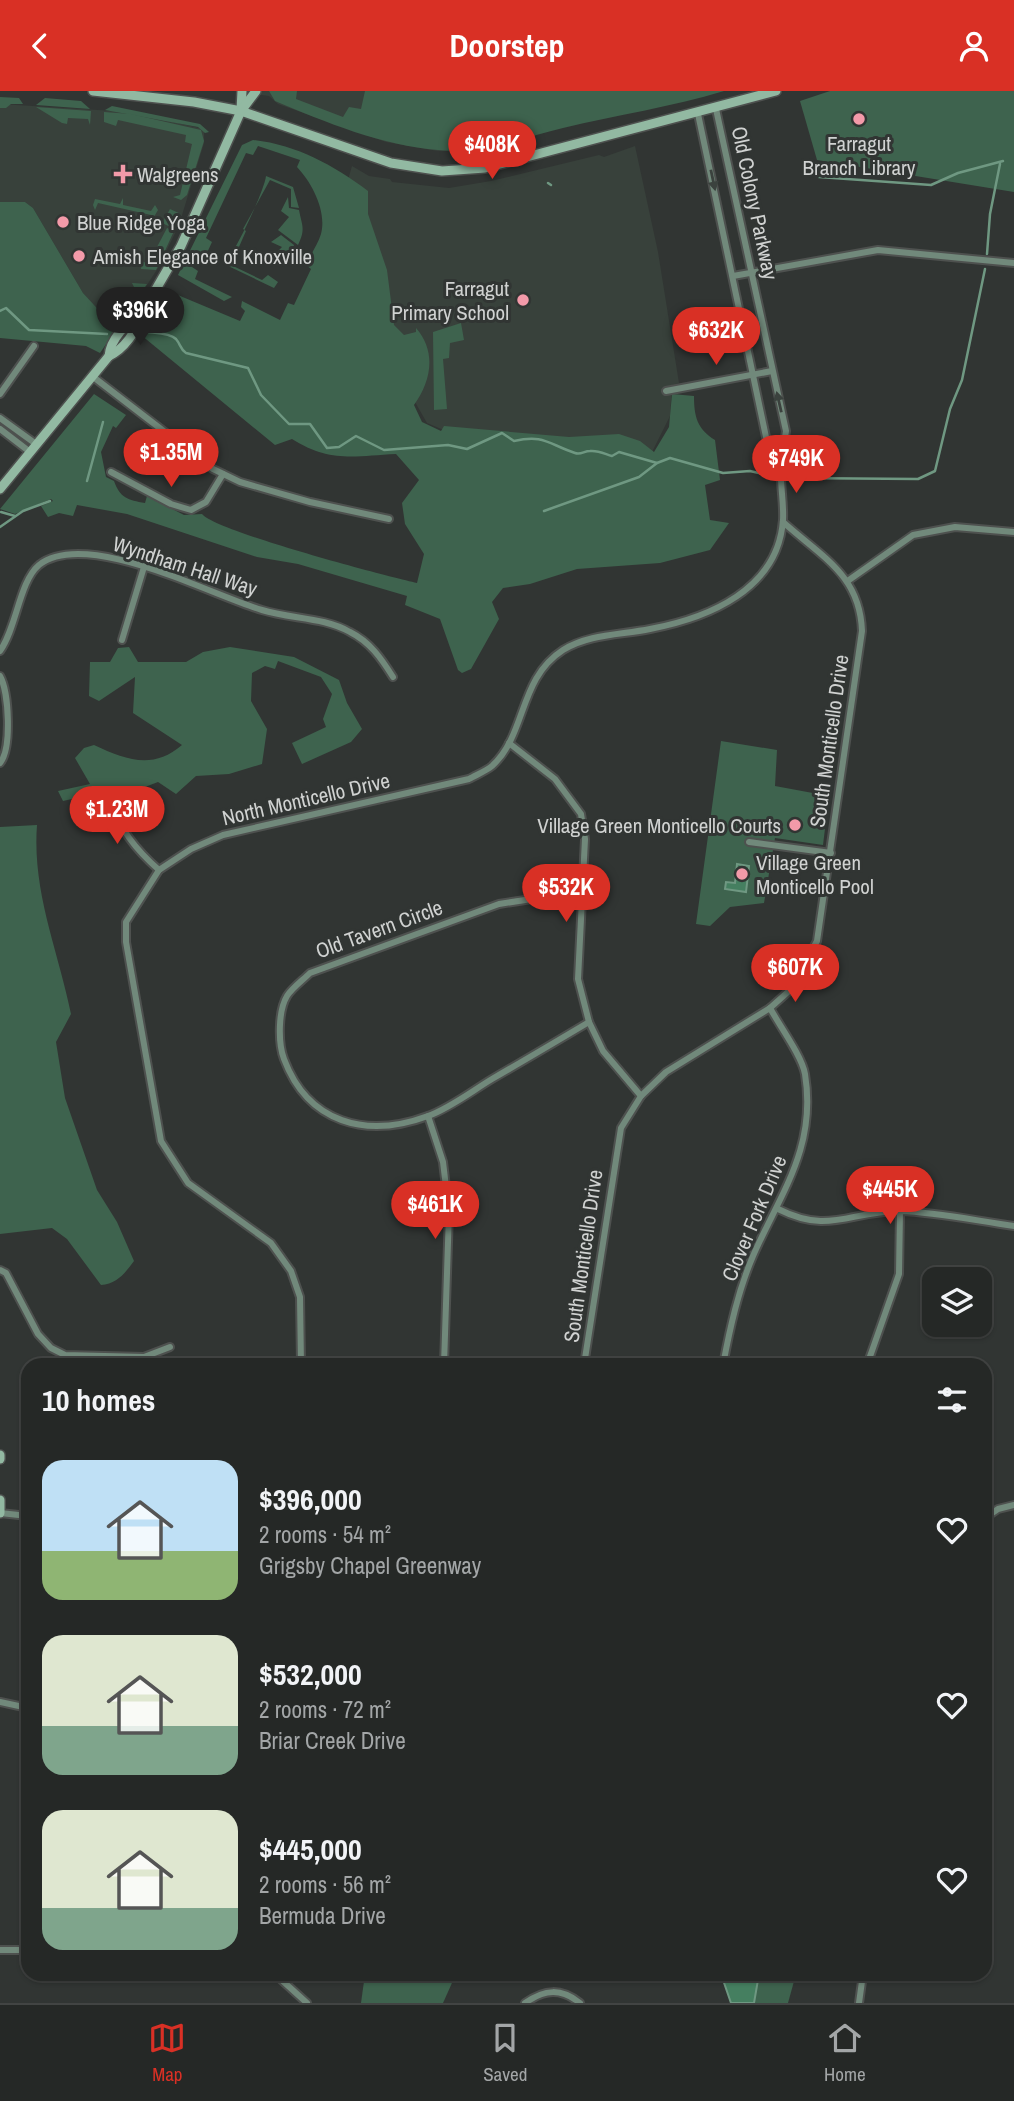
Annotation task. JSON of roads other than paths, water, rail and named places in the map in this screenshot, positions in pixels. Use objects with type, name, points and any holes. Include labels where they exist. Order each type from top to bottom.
[{"type":"main road","points":[[93,91],[194,102],[241,111],[391,163],[442,171],[485,168],[698,114],[776,91]]},
{"type":"main road","points":[[241,111],[242,91]]},
{"type":"main road","points":[[0,489],[109,356],[110,346],[132,319],[141,315],[181,246],[241,111],[256,91]]},
{"type":"main road","points":[[0,1500],[0,1513]]},
{"type":"street","name":"Old Colony Parkway","points":[[716,109],[786,431],[781,469],[783,523]]},
{"type":"street","name":"Old Colony Parkway","points":[[698,114],[766,436],[781,469]]},
{"type":"street","points":[[733,277],[878,250],[1014,263]]},
{"type":"street","points":[[0,394],[34,347]]},
{"type":"street","points":[[666,391],[772,370]]},
{"type":"street","points":[[92,376],[223,474],[240,482],[310,502],[389,519]]},
{"type":"street","points":[[0,418],[33,448]]},
{"type":"street","points":[[0,429],[33,448]]},
{"type":"street","points":[[111,473],[171,505],[191,510],[206,502],[223,474]]},
{"type":"street","name":"South Monticello Drive","points":[[585,1358],[613,1163],[621,1128],[641,1096],[666,1072],[770,1008],[789,991],[817,941],[862,631],[861,607],[849,580],[783,523]]},
{"type":"street","name":"North Monticello Drive","points":[[301,1358],[300,1297],[291,1271],[271,1244],[188,1183],[161,1141],[126,942],[126,922],[159,870],[191,849],[223,835],[469,779],[492,766],[509,743],[527,692],[541,670],[562,651],[589,638],[698,618],[730,603],[755,583],[774,552],[783,523]]},
{"type":"street","points":[[849,580],[913,535],[956,527],[1014,532]]},
{"type":"street","name":"Wyndham Hall Way","points":[[0,651],[10,637],[28,579],[39,565],[57,557],[89,554],[144,568],[264,611],[347,630],[366,641],[393,677]]},
{"type":"street","points":[[122,640],[144,568]]},
{"type":"street","points":[[0,676],[6,707],[8,745],[0,763]]},
{"type":"street","points":[[509,743],[555,779],[581,814],[584,839],[578,979],[589,1021],[603,1051],[641,1096]]},
{"type":"street","points":[[109,799],[118,823],[130,841],[159,870]]},
{"type":"street","points":[[749,842],[831,853]]},
{"type":"street","name":"Old Tavern Circle","points":[[582,899],[538,898],[499,905],[310,974],[286,997],[281,1023],[281,1051],[289,1074],[303,1094],[324,1113],[349,1123],[373,1128],[428,1116],[589,1021]]},
{"type":"street","name":"Clover Fork Drive","points":[[724,1358],[733,1313],[753,1256],[799,1163],[806,1125],[805,1072],[770,1008]]},
{"type":"street","points":[[428,1116],[443,1162],[449,1212],[443,1358]]},
{"type":"street","points":[[778,1209],[799,1220],[818,1224],[900,1211],[1014,1226]]},
{"type":"street","points":[[869,1358],[899,1274],[900,1211]]},
{"type":"street","points":[[0,1270],[6,1273],[38,1334],[51,1348],[65,1355],[144,1357],[170,1347]]},
{"type":"street","points":[[992,1513],[1014,1505]]},
{"type":"street","points":[[0,1513],[21,1514]]},
{"type":"street","points":[[0,1702],[21,1706]]},
{"type":"street","points":[[0,1950],[21,1950]]},
{"type":"street","points":[[283,1981],[307,2003]]},
{"type":"street","points":[[859,2003],[862,1981]]},
{"type":"street","points":[[526,2003],[538,1994],[556,1991],[580,2003]]},
{"type":"waterway","points":[[819,177],[931,185],[958,173],[1003,161]]},
{"type":"waterway","points":[[987,254],[990,214],[1000,164]]},
{"type":"waterway","points":[[790,478],[918,479],[935,471],[950,409],[962,380],[985,269]]},
{"type":"waterway","points":[[0,311],[6,308],[29,330],[107,334]]},
{"type":"waterway","points":[[148,332],[173,337],[186,353],[248,368],[261,395],[289,424],[310,424],[327,448],[339,447],[356,436],[384,450],[448,445],[467,449],[502,433],[514,441],[539,439],[577,453],[593,451],[612,456],[619,452],[657,463]]},
{"type":"waterway","points":[[87,481],[103,422]]},
{"type":"waterway","points":[[544,511],[639,477],[657,463],[670,458],[723,473],[750,471],[772,476]]},
{"type":"waterway","points":[[0,527],[23,511],[50,501]]},
{"type":"waterway","points":[[1,512],[15,516]]},
{"type":"place","name":"Farragut Branch Library","points":[[859,119]]},
{"type":"place","name":"Walgreens","points":[[123,174]]},
{"type":"place","name":"Blue Ridge Yoga","points":[[63,222]]},
{"type":"place","name":"Amish Elegance of Knoxville","points":[[79,256]]},
{"type":"place","name":"Farragut Primary School","points":[[523,300]]},
{"type":"place","name":"Village Green Monticello Courts","points":[[795,825]]},
{"type":"place","name":"Village Green Monticello Pool","points":[[742,874]]}]
